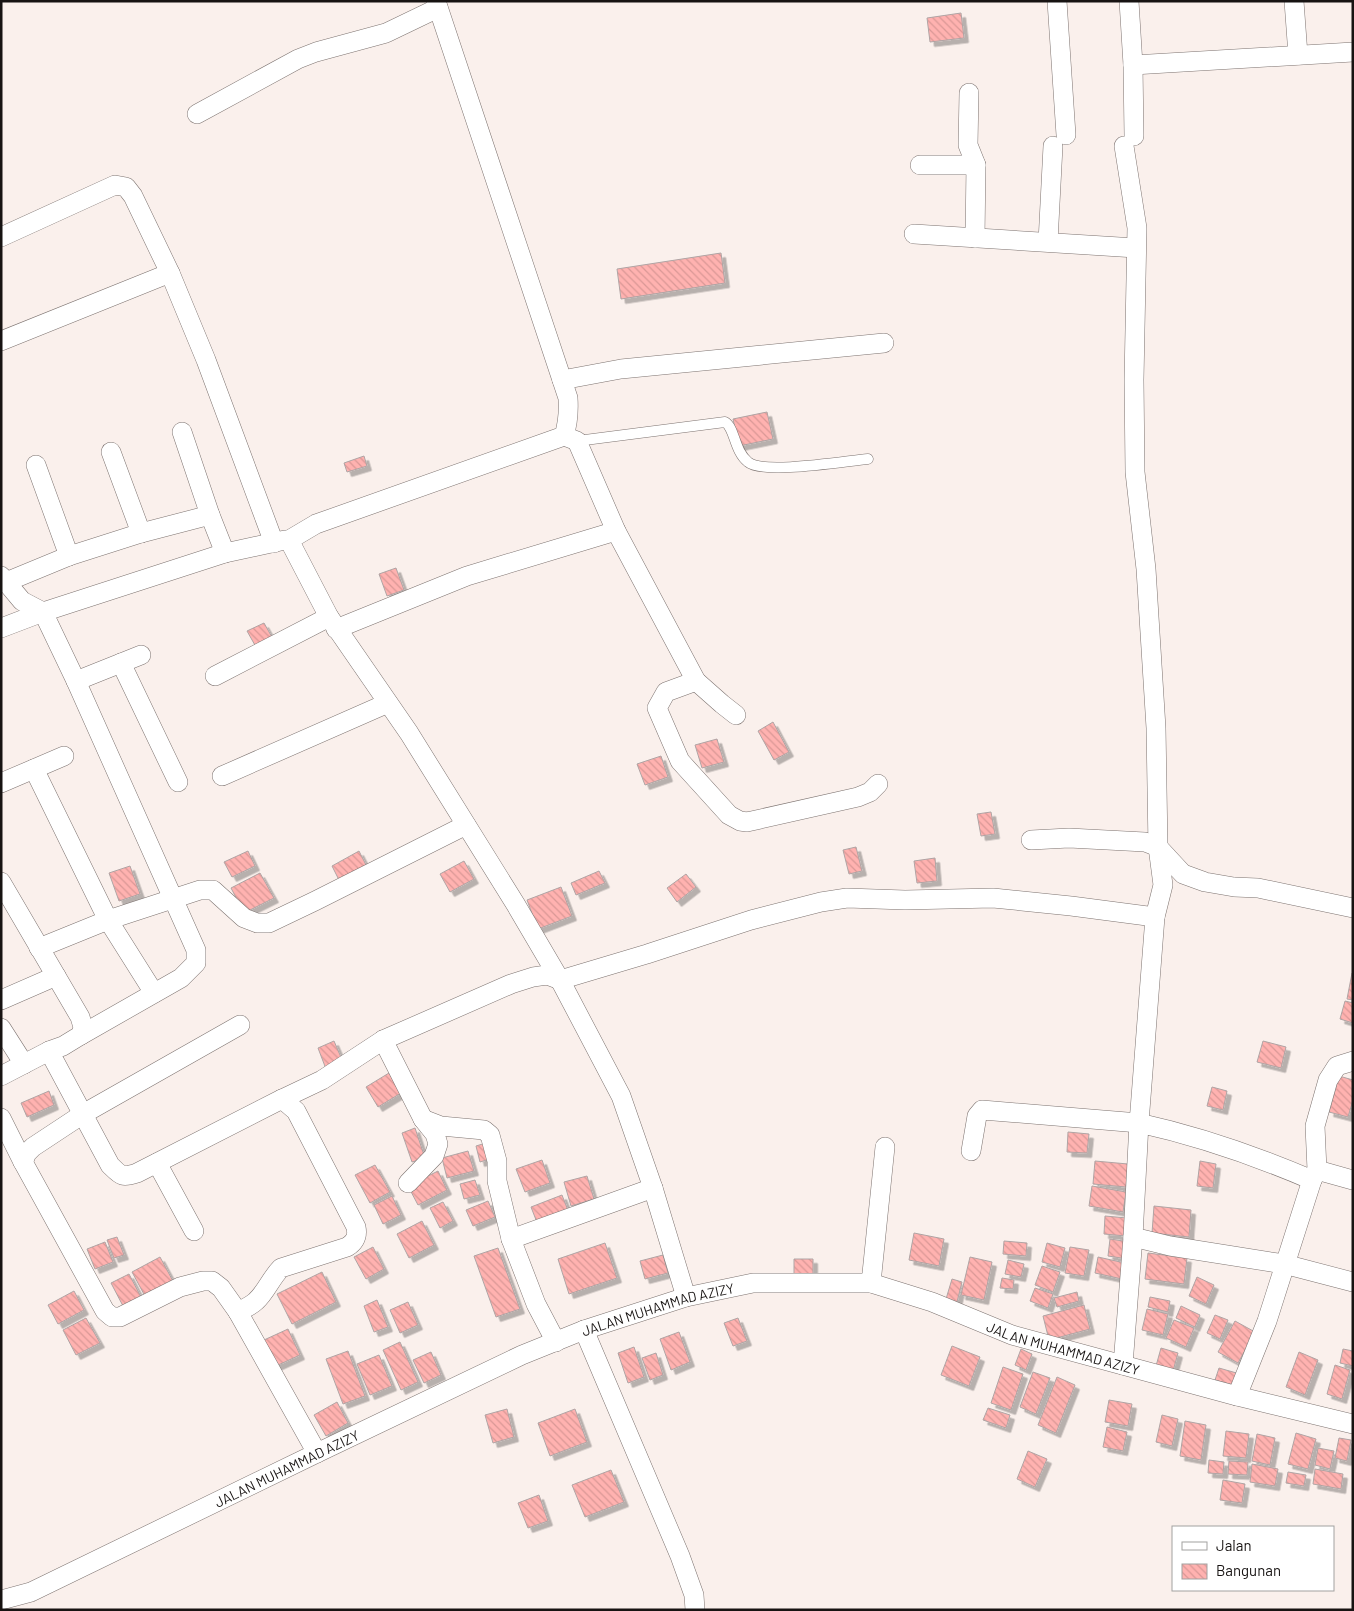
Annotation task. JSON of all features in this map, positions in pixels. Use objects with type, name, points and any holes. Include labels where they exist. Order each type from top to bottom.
[{"type":"street","points":[[1048,242],[1060,140],[1057,1]]},
{"type":"street","points":[[1123,1365],[1155,917],[1162,885],[1158,847],[1156,728],[1146,569],[1135,472],[1134,380],[1137,228],[1129,141],[1133,65],[1129,1]]},
{"type":"street","points":[[1294,1],[1298,55]]},
{"type":"street","points":[[197,114],[298,59],[316,52],[386,33],[437,4],[568,398],[570,439],[616,531],[696,680],[736,715]]},
{"type":"street","points":[[1133,65],[1353,52]]},
{"type":"street","points":[[969,93],[968,145],[976,165],[976,238]]},
{"type":"street","points":[[920,165],[976,165]]},
{"type":"street","points":[[1,237],[115,186],[126,187],[133,196],[170,273],[282,541],[333,623],[409,733],[466,825],[560,980],[621,1096],[653,1188],[686,1297]]},
{"type":"street","points":[[914,234],[1136,248]]},
{"type":"street","points":[[1,341],[170,273]]},
{"type":"street","points":[[562,380],[620,369],[884,343]]},
{"type":"street","points":[[182,432],[210,515],[226,553]]},
{"type":"street","points":[[1,628],[43,612],[226,553],[282,541],[316,524],[570,439]]},
{"type":"street","points":[[111,452],[142,533]]},
{"type":"street","points":[[36,465],[69,556]]},
{"type":"street","points":[[1,1076],[49,1051],[63,1046],[181,978],[196,963],[196,950],[76,681],[43,612],[22,601],[3,580],[69,556],[142,533],[210,515]]},
{"type":"street","points":[[215,676],[333,623],[467,576],[616,531]]},
{"type":"street","points":[[76,681],[141,654]]},
{"type":"street","points":[[121,662],[178,782]]},
{"type":"street","points":[[696,680],[666,692],[657,708],[680,761],[729,815],[740,821],[747,822],[858,797],[870,792],[878,784]]},
{"type":"street","points":[[222,776],[388,703]]},
{"type":"street","points":[[1,783],[64,756]]},
{"type":"street","points":[[34,769],[108,920],[154,993]]},
{"type":"street","points":[[39,948],[108,920],[200,890],[213,890],[244,918],[257,923],[269,923],[466,825]]},
{"type":"street","points":[[1031,840],[1069,838],[1145,842],[1158,847],[1183,874],[1205,882],[1234,887],[1258,888],[1353,908]]},
{"type":"street","points":[[1162,885],[1183,874]]},
{"type":"street","points":[[1,882],[80,1016],[84,1027],[81,1035]]},
{"type":"street","points":[[49,1051],[110,1165],[120,1176],[128,1177],[322,1080],[383,1040],[511,984],[547,975],[560,980],[751,920],[821,902],[847,898],[887,900],[993,898],[1155,917]]},
{"type":"street","points":[[1,1000],[56,976]]},
{"type":"street","points":[[23,1162],[27,1153],[33,1147],[83,1114],[240,1025]]},
{"type":"street","points":[[1,1028],[24,1064]]},
{"type":"street","points":[[383,1040],[423,1118],[435,1134],[438,1144],[434,1156],[408,1182]]},
{"type":"street","points":[[1237,1396],[1266,1321],[1314,1175],[1315,1126],[1328,1080],[1337,1066],[1353,1061]]},
{"type":"street","points":[[238,1312],[255,1302],[281,1268],[347,1247],[354,1243],[357,1237],[356,1227],[296,1111],[282,1099]]},
{"type":"street","points":[[971,1151],[977,1116],[982,1110],[1139,1123],[1175,1131],[1314,1175],[1353,1180]]},
{"type":"street","points":[[1,1118],[23,1162],[105,1311],[112,1317],[120,1317],[180,1287],[203,1281],[212,1281],[221,1288],[238,1312],[316,1453]]},
{"type":"street","points":[[423,1118],[441,1126],[484,1130],[490,1134],[497,1161],[497,1181],[511,1239],[536,1304],[556,1342]]},
{"type":"street","points":[[871,1283],[885,1148]]},
{"type":"street","points":[[157,1163],[194,1230]]},
{"type":"street","points":[[511,1239],[653,1188]]},
{"type":"street","points":[[1132,1237],[1170,1246],[1284,1264],[1353,1282]]},
{"type":"street","name":"JALAN MUHAMMAD AZIZY","points":[[1,1600],[31,1592],[522,1355],[584,1330],[686,1297],[753,1283],[871,1283],[932,1302],[1012,1335],[1237,1396],[1353,1424]]},
{"type":"street","points":[[584,1330],[684,1564],[694,1594],[695,1610]]},
{"type":"lane","points":[[570,439],[725,422],[731,427],[739,451],[748,462],[757,467],[780,468],[868,459]]},
{"type":"building","points":[[961,13],[964,38],[930,42],[927,18]]},
{"type":"building","points":[[721,253],[725,283],[621,299],[617,269]]},
{"type":"building","points":[[767,412],[773,439],[739,446],[733,419]]},
{"type":"building","points":[[364,456],[367,466],[347,472],[344,463]]},
{"type":"building","points":[[396,568],[404,590],[387,596],[379,574]]},
{"type":"building","points":[[264,623],[273,639],[256,647],[247,631]]},
{"type":"building","points":[[773,722],[789,752],[774,760],[758,731]]},
{"type":"building","points":[[717,739],[724,762],[702,768],[695,745]]},
{"type":"building","points":[[661,756],[668,777],[645,785],[637,764]]},
{"type":"building","points":[[991,812],[995,834],[981,836],[977,814]]},
{"type":"building","points":[[856,847],[862,871],[849,874],[843,850]]},
{"type":"building","points":[[248,851],[255,866],[232,877],[224,862]]},
{"type":"building","points":[[359,851],[367,867],[340,882],[332,866]]},
{"type":"building","points":[[935,858],[937,881],[917,883],[914,861]]},
{"type":"building","points":[[464,861],[474,879],[450,892],[440,874]]},
{"type":"building","points":[[130,866],[140,894],[119,901],[109,873]]},
{"type":"building","points":[[599,871],[605,883],[576,895],[571,883]]},
{"type":"building","points":[[260,873],[274,898],[244,913],[231,888]]},
{"type":"building","points":[[686,874],[696,887],[677,902],[667,888]]},
{"type":"building","points":[[561,887],[572,916],[538,929],[527,900]]},
{"type":"building","points":[[1353,973],[1353,1000],[1347,999]]},
{"type":"building","points":[[1345,1001],[1353,1003],[1353,1023],[1340,1019]]},
{"type":"building","points":[[334,1041],[343,1062],[326,1069],[318,1048]]},
{"type":"building","points":[[1263,1041],[1286,1047],[1281,1068],[1257,1062]]},
{"type":"building","points":[[389,1073],[401,1093],[378,1107],[366,1087]]},
{"type":"building","points":[[1339,1076],[1353,1080],[1353,1100],[1348,1117],[1329,1112]]},
{"type":"building","points":[[1212,1087],[1227,1091],[1223,1110],[1207,1106]]},
{"type":"building","points":[[49,1091],[54,1105],[27,1117],[21,1103]]},
{"type":"building","points":[[415,1128],[425,1158],[412,1162],[402,1133]]},
{"type":"building","points":[[1068,1132],[1089,1134],[1087,1153],[1067,1152]]},
{"type":"building","points":[[489,1142],[493,1158],[480,1162],[476,1146]]},
{"type":"building","points":[[468,1151],[474,1171],[447,1178],[442,1158]]},
{"type":"building","points":[[542,1160],[550,1183],[525,1192],[516,1169]]},
{"type":"building","points":[[1095,1161],[1128,1164],[1126,1187],[1093,1184]]},
{"type":"building","points":[[1200,1161],[1216,1164],[1213,1188],[1197,1186]]},
{"type":"building","points":[[375,1165],[390,1192],[370,1203],[355,1175]]},
{"type":"building","points":[[438,1171],[447,1190],[418,1205],[408,1186]]},
{"type":"building","points":[[587,1176],[594,1199],[571,1206],[564,1182]]},
{"type":"building","points":[[475,1180],[480,1195],[464,1199],[460,1184]]},
{"type":"building","points":[[1092,1186],[1126,1192],[1123,1212],[1089,1206]]},
{"type":"building","points":[[562,1195],[569,1213],[538,1225],[531,1207]]},
{"type":"building","points":[[392,1196],[401,1215],[383,1224],[374,1205]]},
{"type":"building","points":[[488,1201],[495,1217],[473,1226],[466,1210]]},
{"type":"building","points":[[443,1202],[453,1221],[440,1228],[430,1208]]},
{"type":"building","points":[[1154,1206],[1191,1210],[1189,1237],[1152,1233]]},
{"type":"building","points":[[1105,1216],[1127,1218],[1126,1236],[1104,1234]]},
{"type":"building","points":[[422,1221],[434,1245],[409,1258],[397,1234]]},
{"type":"building","points":[[914,1233],[944,1239],[939,1266],[909,1260]]},
{"type":"building","points":[[117,1237],[124,1255],[114,1258],[107,1240]]},
{"type":"building","points":[[1110,1239],[1130,1242],[1128,1259],[1108,1256]]},
{"type":"building","points":[[1004,1241],[1027,1243],[1026,1256],[1003,1254]]},
{"type":"building","points":[[105,1242],[113,1262],[95,1269],[87,1249]]},
{"type":"building","points":[[605,1243],[617,1278],[569,1294],[558,1259]]},
{"type":"building","points":[[1047,1243],[1065,1248],[1060,1267],[1042,1262]]},
{"type":"building","points":[[373,1247],[384,1269],[366,1279],[354,1257]]},
{"type":"building","points":[[1070,1247],[1089,1250],[1084,1276],[1065,1273]]},
{"type":"building","points":[[498,1248],[520,1309],[496,1317],[474,1256]]},
{"type":"building","points":[[1148,1253],[1187,1258],[1184,1284],[1145,1279]]},
{"type":"building","points":[[663,1255],[668,1273],[645,1279],[640,1261]]},
{"type":"building","points":[[160,1257],[174,1283],[146,1298],[132,1272]]},
{"type":"building","points":[[970,1257],[992,1262],[984,1300],[961,1295]]},
{"type":"building","points":[[1098,1257],[1125,1263],[1122,1279],[1095,1273]]},
{"type":"building","points":[[794,1259],[813,1259],[813,1276],[794,1276]]},
{"type":"building","points":[[1008,1260],[1024,1264],[1021,1277],[1005,1274]]},
{"type":"building","points":[[1042,1266],[1060,1272],[1053,1292],[1035,1285]]},
{"type":"building","points":[[322,1272],[336,1302],[292,1324],[277,1294]]},
{"type":"building","points":[[129,1274],[141,1297],[123,1306],[111,1283]]},
{"type":"building","points":[[1197,1277],[1214,1285],[1206,1304],[1189,1296]]},
{"type":"building","points":[[1002,1278],[1014,1280],[1013,1289],[1000,1288]]},
{"type":"building","points":[[952,1279],[962,1282],[957,1302],[946,1299]]},
{"type":"building","points":[[1035,1288],[1053,1294],[1048,1308],[1030,1301]]},
{"type":"building","points":[[74,1291],[84,1310],[58,1324],[48,1305]]},
{"type":"building","points":[[1077,1292],[1079,1301],[1057,1307],[1054,1298]]},
{"type":"building","points":[[1150,1297],[1170,1301],[1168,1312],[1148,1307]]},
{"type":"building","points":[[377,1300],[388,1327],[374,1332],[364,1306]]},
{"type":"building","points":[[408,1302],[418,1325],[400,1333],[390,1310]]},
{"type":"building","points":[[1084,1305],[1090,1329],[1049,1340],[1043,1316]]},
{"type":"building","points":[[1181,1306],[1200,1315],[1195,1327],[1176,1318]]},
{"type":"building","points":[[1147,1309],[1168,1314],[1163,1335],[1142,1330]]},
{"type":"building","points":[[1215,1315],[1228,1320],[1220,1339],[1207,1333]]},
{"type":"building","points":[[86,1318],[100,1343],[76,1355],[63,1330]]},
{"type":"building","points":[[738,1318],[747,1341],[733,1346],[724,1323]]},
{"type":"building","points":[[1174,1320],[1194,1328],[1186,1347],[1166,1338]]},
{"type":"building","points":[[1235,1321],[1255,1332],[1238,1363],[1218,1352]]},
{"type":"building","points":[[288,1329],[300,1355],[276,1366],[264,1340]]},
{"type":"building","points":[[679,1332],[690,1362],[671,1370],[660,1339]]},
{"type":"building","points":[[400,1342],[418,1382],[401,1390],[383,1350]]},
{"type":"building","points":[[952,1346],[980,1357],[969,1386],[941,1375]]},
{"type":"building","points":[[634,1347],[644,1377],[628,1383],[618,1353]]},
{"type":"building","points":[[1161,1348],[1178,1353],[1173,1371],[1156,1366]]},
{"type":"building","points":[[1021,1349],[1032,1354],[1026,1370],[1015,1365]]},
{"type":"building","points":[[1343,1349],[1353,1351],[1353,1366],[1340,1363]]},
{"type":"building","points":[[348,1351],[365,1396],[343,1404],[326,1359]]},
{"type":"building","points":[[431,1352],[441,1375],[424,1383],[413,1360]]},
{"type":"building","points":[[1299,1352],[1318,1360],[1305,1395],[1286,1387]]},
{"type":"building","points":[[656,1353],[663,1375],[650,1380],[642,1358]]},
{"type":"building","points":[[379,1355],[392,1386],[370,1395],[357,1364]]},
{"type":"building","points":[[1335,1365],[1350,1370],[1342,1399],[1327,1394]]},
{"type":"building","points":[[1003,1367],[1023,1374],[1011,1410],[991,1403]]},
{"type":"building","points":[[1219,1368],[1240,1374],[1237,1386],[1215,1380]]},
{"type":"building","points":[[1033,1372],[1050,1378],[1036,1414],[1020,1407]]},
{"type":"building","points":[[1057,1377],[1075,1385],[1056,1433],[1038,1425]]},
{"type":"building","points":[[1109,1400],[1132,1404],[1128,1426],[1105,1422]]},
{"type":"building","points":[[337,1402],[348,1423],[326,1436],[314,1415]]},
{"type":"building","points":[[988,1408],[1010,1415],[1006,1428],[983,1420]]},
{"type":"building","points":[[507,1409],[514,1437],[493,1443],[485,1415]]},
{"type":"building","points":[[575,1409],[587,1442],[550,1456],[538,1423]]},
{"type":"building","points":[[1162,1415],[1178,1419],[1172,1446],[1156,1442]]},
{"type":"building","points":[[1185,1421],[1206,1425],[1201,1460],[1180,1456]]},
{"type":"building","points":[[1107,1427],[1127,1432],[1123,1451],[1103,1447]]},
{"type":"building","points":[[1226,1431],[1249,1434],[1246,1458],[1223,1456]]},
{"type":"building","points":[[1296,1433],[1316,1439],[1308,1469],[1288,1464]]},
{"type":"building","points":[[1257,1434],[1275,1438],[1270,1465],[1252,1461]]},
{"type":"building","points":[[1339,1438],[1351,1440],[1347,1461],[1335,1458]]},
{"type":"building","points":[[1318,1448],[1334,1451],[1330,1469],[1315,1465]]},
{"type":"building","points":[[1028,1451],[1047,1459],[1035,1487],[1017,1479]]},
{"type":"building","points":[[1209,1460],[1224,1462],[1223,1474],[1208,1473]]},
{"type":"building","points":[[1229,1461],[1248,1462],[1247,1475],[1228,1474]]},
{"type":"building","points":[[1252,1464],[1278,1469],[1275,1486],[1250,1482]]},
{"type":"building","points":[[1315,1469],[1343,1474],[1341,1489],[1313,1484]]},
{"type":"building","points":[[611,1470],[624,1502],[585,1517],[572,1485]]},
{"type":"building","points":[[1288,1472],[1306,1475],[1304,1486],[1286,1483]]},
{"type":"building","points":[[1223,1480],[1245,1484],[1242,1503],[1220,1500]]},
{"type":"building","points":[[539,1495],[548,1521],[528,1528],[518,1503]]}]
